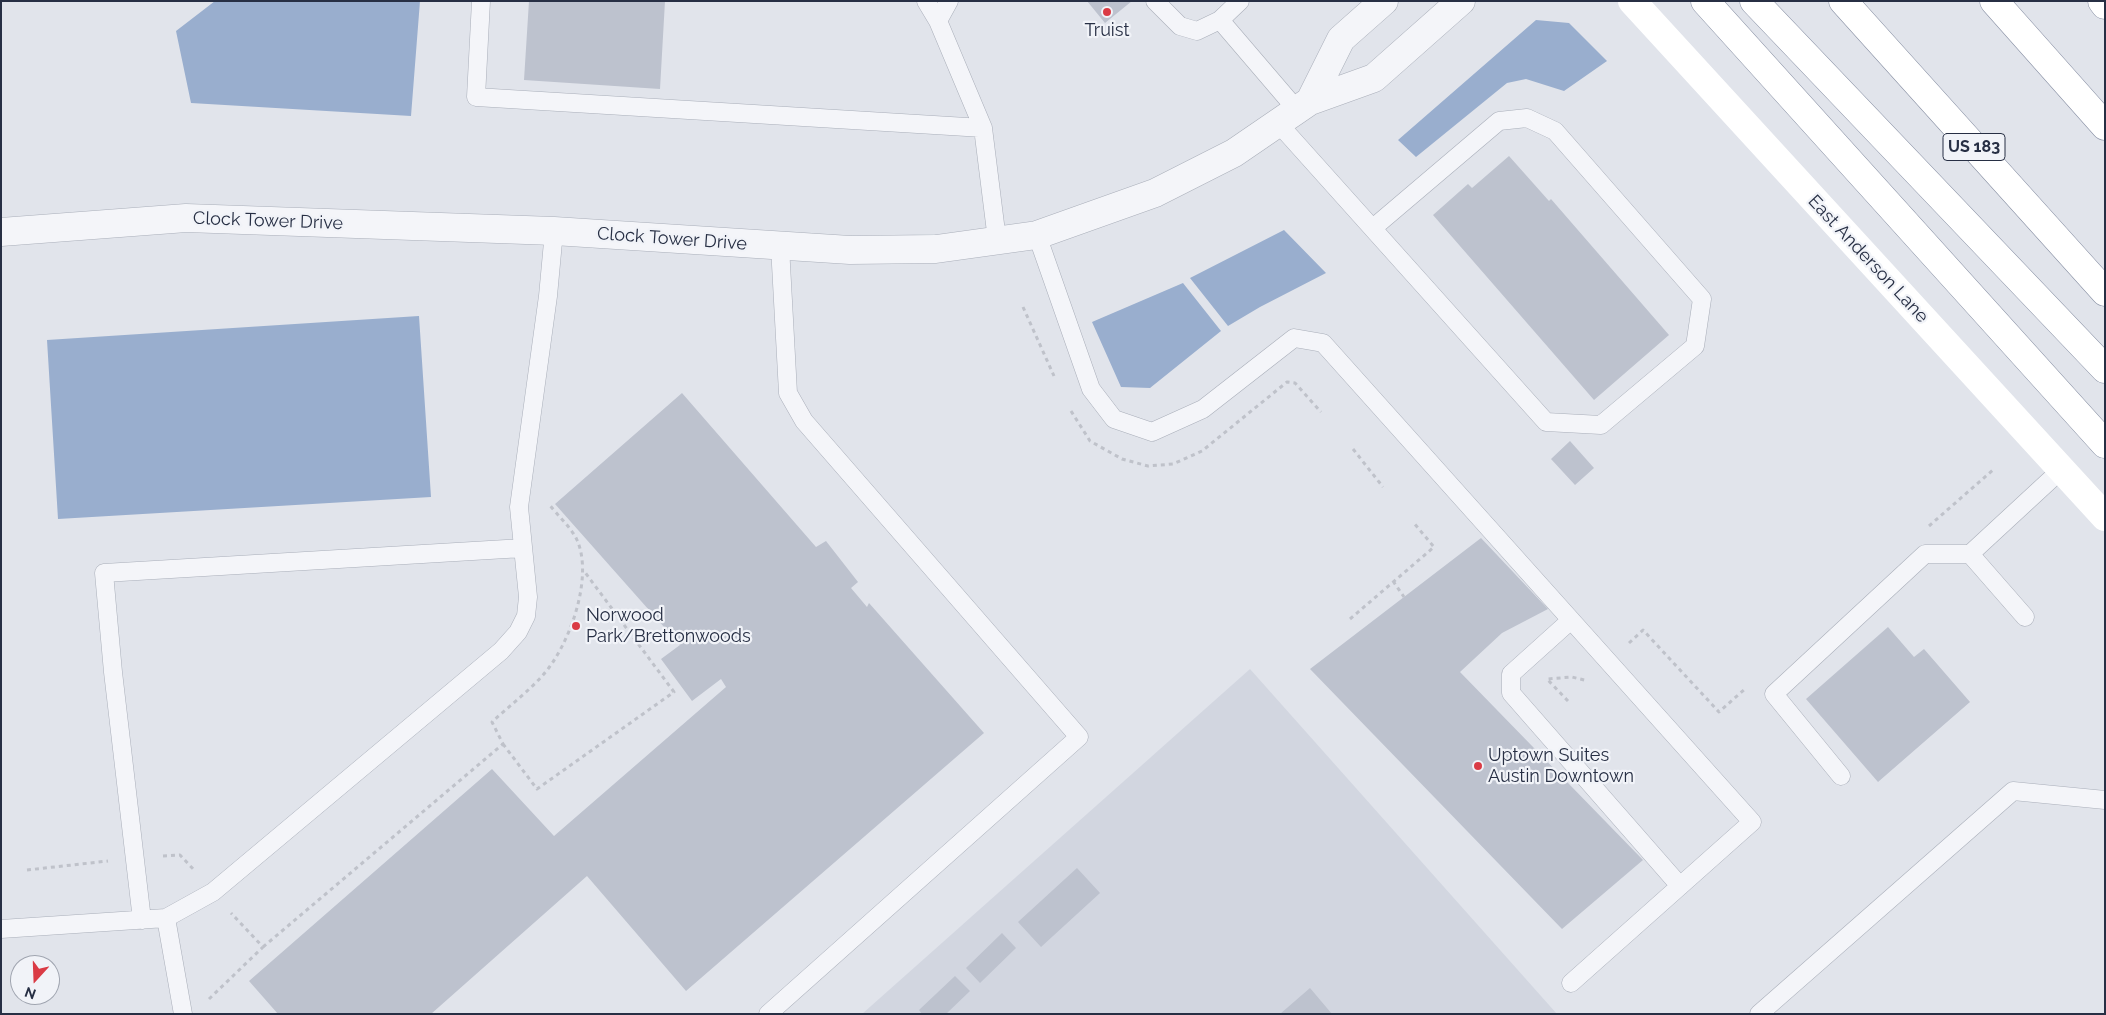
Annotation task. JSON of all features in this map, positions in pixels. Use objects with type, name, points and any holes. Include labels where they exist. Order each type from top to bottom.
[{"type":"main road","name":"East Anderson Lane","points":[[1632,1],[2105,517]]},
{"type":"main road","points":[[1705,1],[2105,444]]},
{"type":"main road","points":[[1754,1],[2105,369]]},
{"type":"main road","name":"US 183","points":[[1843,1],[2105,292]]},
{"type":"main road","points":[[1994,1],[2105,126]]},
{"type":"main road","points":[[2102,1],[2105,5]]},
{"type":"street","name":"Clock Tower Drive","points":[[1295,111],[1341,39],[1384,1]]},
{"type":"street","name":"Clock Tower Drive","points":[[1,232],[186,218],[554,231],[850,250],[936,249],[1037,234],[1155,193],[1234,153],[1295,111],[1374,78],[1461,1]]},
{"type":"lane","points":[[481,1],[476,97],[983,128]]},
{"type":"lane","points":[[926,1],[938,21],[983,128],[997,240]]},
{"type":"lane","points":[[938,21],[949,1]]},
{"type":"lane","points":[[1155,1],[1180,26],[1198,31],[1220,20],[1240,1]]},
{"type":"lane","points":[[1220,20],[1295,111],[1373,228],[1546,422],[1601,425],[1695,346],[1702,299],[1555,131],[1527,118],[1499,121],[1373,228]]},
{"type":"lane","points":[[1,929],[166,918],[213,892],[501,651],[518,632],[526,616],[528,597],[519,506],[548,296],[554,231]]},
{"type":"lane","points":[[1037,234],[1091,389],[1114,419],[1152,432],[1203,409],[1294,338],[1323,343],[1752,822],[1571,983]]},
{"type":"lane","points":[[768,1014],[1080,737],[804,421],[788,393],[780,246]]},
{"type":"lane","points":[[1841,776],[1774,694],[1925,554],[1970,554],[2062,469]]},
{"type":"lane","points":[[142,920],[113,672],[104,573],[523,548]]},
{"type":"lane","points":[[1970,554],[2025,617]]},
{"type":"lane","points":[[1571,620],[1510,674],[1511,694],[1680,886]]},
{"type":"lane","points":[[1759,1014],[2014,791],[2105,800]]},
{"type":"lane","points":[[166,918],[183,1014]]},
{"type":"path","points":[[1353,449],[1383,487]]},
{"type":"path","points":[[1927,528],[1994,469]]},
{"type":"path","points":[[523,471],[577,540],[584,570],[580,601],[565,641],[543,675],[492,722],[502,744],[537,789],[674,692],[584,570]]},
{"type":"path","points":[[1350,619],[1434,547],[1413,522]]},
{"type":"path","points":[[1393,582],[1404,597]]},
{"type":"path","points":[[1626,645],[1643,630],[1719,712],[1749,686]]},
{"type":"path","points":[[1568,701],[1548,679],[1572,677],[1588,682]]},
{"type":"path","points":[[207,1000],[263,948],[502,744]]},
{"type":"path","points":[[160,856],[180,854],[200,877]]},
{"type":"path","points":[[27,870],[109,861]]},
{"type":"path","points":[[231,913],[263,948]]},
{"type":"shaded area","points":[[1250,669],[1557,1014],[862,1014]]},
{"type":"water","points":[[215,1],[420,1],[411,116],[191,103],[176,31]]},
{"type":"water","points":[[1536,20],[1569,23],[1607,61],[1564,91],[1526,79],[1507,83],[1416,157],[1398,140]]},
{"type":"water","points":[[1284,230],[1326,273],[1228,326],[1190,278]]},
{"type":"water","points":[[1183,283],[1221,331],[1150,388],[1121,387],[1092,322]]},
{"type":"water","points":[[419,316],[431,497],[58,519],[47,340]]},
{"type":"building","points":[[529,1],[665,1],[660,89],[524,80]]},
{"type":"building","name":"Truist","points":[[1087,1],[1132,1],[1105,23]]},
{"type":"building","points":[[1509,156],[1549,201],[1551,199],[1669,335],[1594,400],[1433,215],[1468,184],[1472,188]]},
{"type":"building","points":[[682,393],[816,547],[826,541],[858,582],[851,588],[867,607],[869,603],[984,733],[686,991],[587,876],[431,1014],[278,1014],[249,981],[492,769],[554,836],[726,687],[721,679],[692,701],[661,659],[680,645],[555,504]]},
{"type":"building","points":[[1570,441],[1594,468],[1575,485],[1551,459]]},
{"type":"building","name":"Uptown Suites Austin Downtown","points":[[1481,538],[1548,609],[1502,633],[1460,672],[1643,860],[1562,929],[1310,669]]},
{"type":"building","points":[[1888,627],[1914,657],[1924,649],[1970,702],[1878,782],[1806,699]]},
{"type":"building","points":[[1077,868],[1100,893],[1041,947],[1018,922]]},
{"type":"building","points":[[1002,933],[1016,948],[980,983],[966,968]]},
{"type":"building","points":[[955,976],[970,991],[946,1014],[922,1014],[919,1010]]},
{"type":"building","points":[[1310,988],[1332,1014],[1280,1014]]},
{"type":"place","name":"Truist","points":[[1107,12]]},
{"type":"place","name":"Norwood Park/Brettonwoods","points":[[576,626]]},
{"type":"place","name":"Uptown Suites Austin Downtown","points":[[1478,766]]}]
